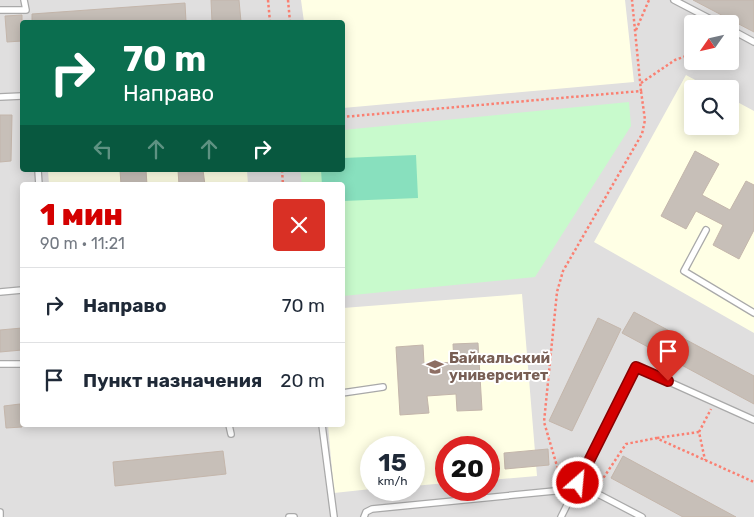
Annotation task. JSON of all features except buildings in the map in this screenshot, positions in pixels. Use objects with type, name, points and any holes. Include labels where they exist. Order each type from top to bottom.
[{"type":"lane","points":[[0,10],[26,10],[24,0]]},
{"type":"lane","points":[[674,0],[703,15]]},
{"type":"lane","points":[[739,34],[754,42]]},
{"type":"lane","points":[[0,97],[20,96]]},
{"type":"lane","points":[[706,230],[684,271],[754,313]]},
{"type":"lane","points":[[0,292],[20,290]]},
{"type":"lane","points":[[0,364],[20,364]]},
{"type":"lane","points":[[561,517],[636,367],[754,420]]},
{"type":"lane","points":[[345,393],[383,387]]},
{"type":"lane","points":[[229,427],[231,434]]},
{"type":"lane","points":[[322,427],[334,517]]},
{"type":"lane","points":[[364,517],[366,512],[372,509],[564,490],[576,486],[594,492],[642,517]]},
{"type":"lane","points":[[0,512],[0,517]]},
{"type":"lane","points":[[289,517],[294,517]]},
{"type":"path","points":[[268,0],[270,20]]},
{"type":"path","points":[[288,0],[290,20]]},
{"type":"path","points":[[564,490],[544,422],[557,292],[563,271],[642,134],[645,120],[632,0]]},
{"type":"path","points":[[635,32],[649,0]]},
{"type":"path","points":[[641,83],[675,60],[684,57]]},
{"type":"path","points":[[345,117],[642,90]]},
{"type":"path","points":[[705,460],[699,432],[714,402]]},
{"type":"path","points":[[594,492],[622,447],[626,444],[699,432]]},
{"type":"path","points":[[656,438],[754,482]]},
{"type":"shaded area","points":[[0,0],[754,0],[754,517],[0,517]]},
{"type":"shaded area","points":[[301,0],[625,0],[634,82],[345,108],[345,20],[304,20]]},
{"type":"shaded area","points":[[686,75],[695,80],[684,80],[684,135],[739,135],[739,103],[754,111],[754,333],[594,242]]},
{"type":"shaded area","points":[[48,172],[247,172],[248,182],[49,182]]},
{"type":"shaded area","name":"Байкальский университет","points":[[522,294],[537,476],[500,479],[500,436],[435,436],[435,484],[425,485],[425,436],[360,436],[360,490],[334,493],[328,427],[345,427],[345,308]]},
{"type":"green space","points":[[629,102],[631,126],[535,277],[345,296],[345,182],[302,182],[300,172],[345,172],[345,130]]},
{"type":"green space","points":[[416,155],[418,198],[345,201],[345,182],[322,182],[321,172],[345,172],[345,158]]},
{"type":"place","name":"Байкальский университет","points":[[435,367]]},
{"type":"route","points":[[578,483],[636,367],[668,381]]}]
